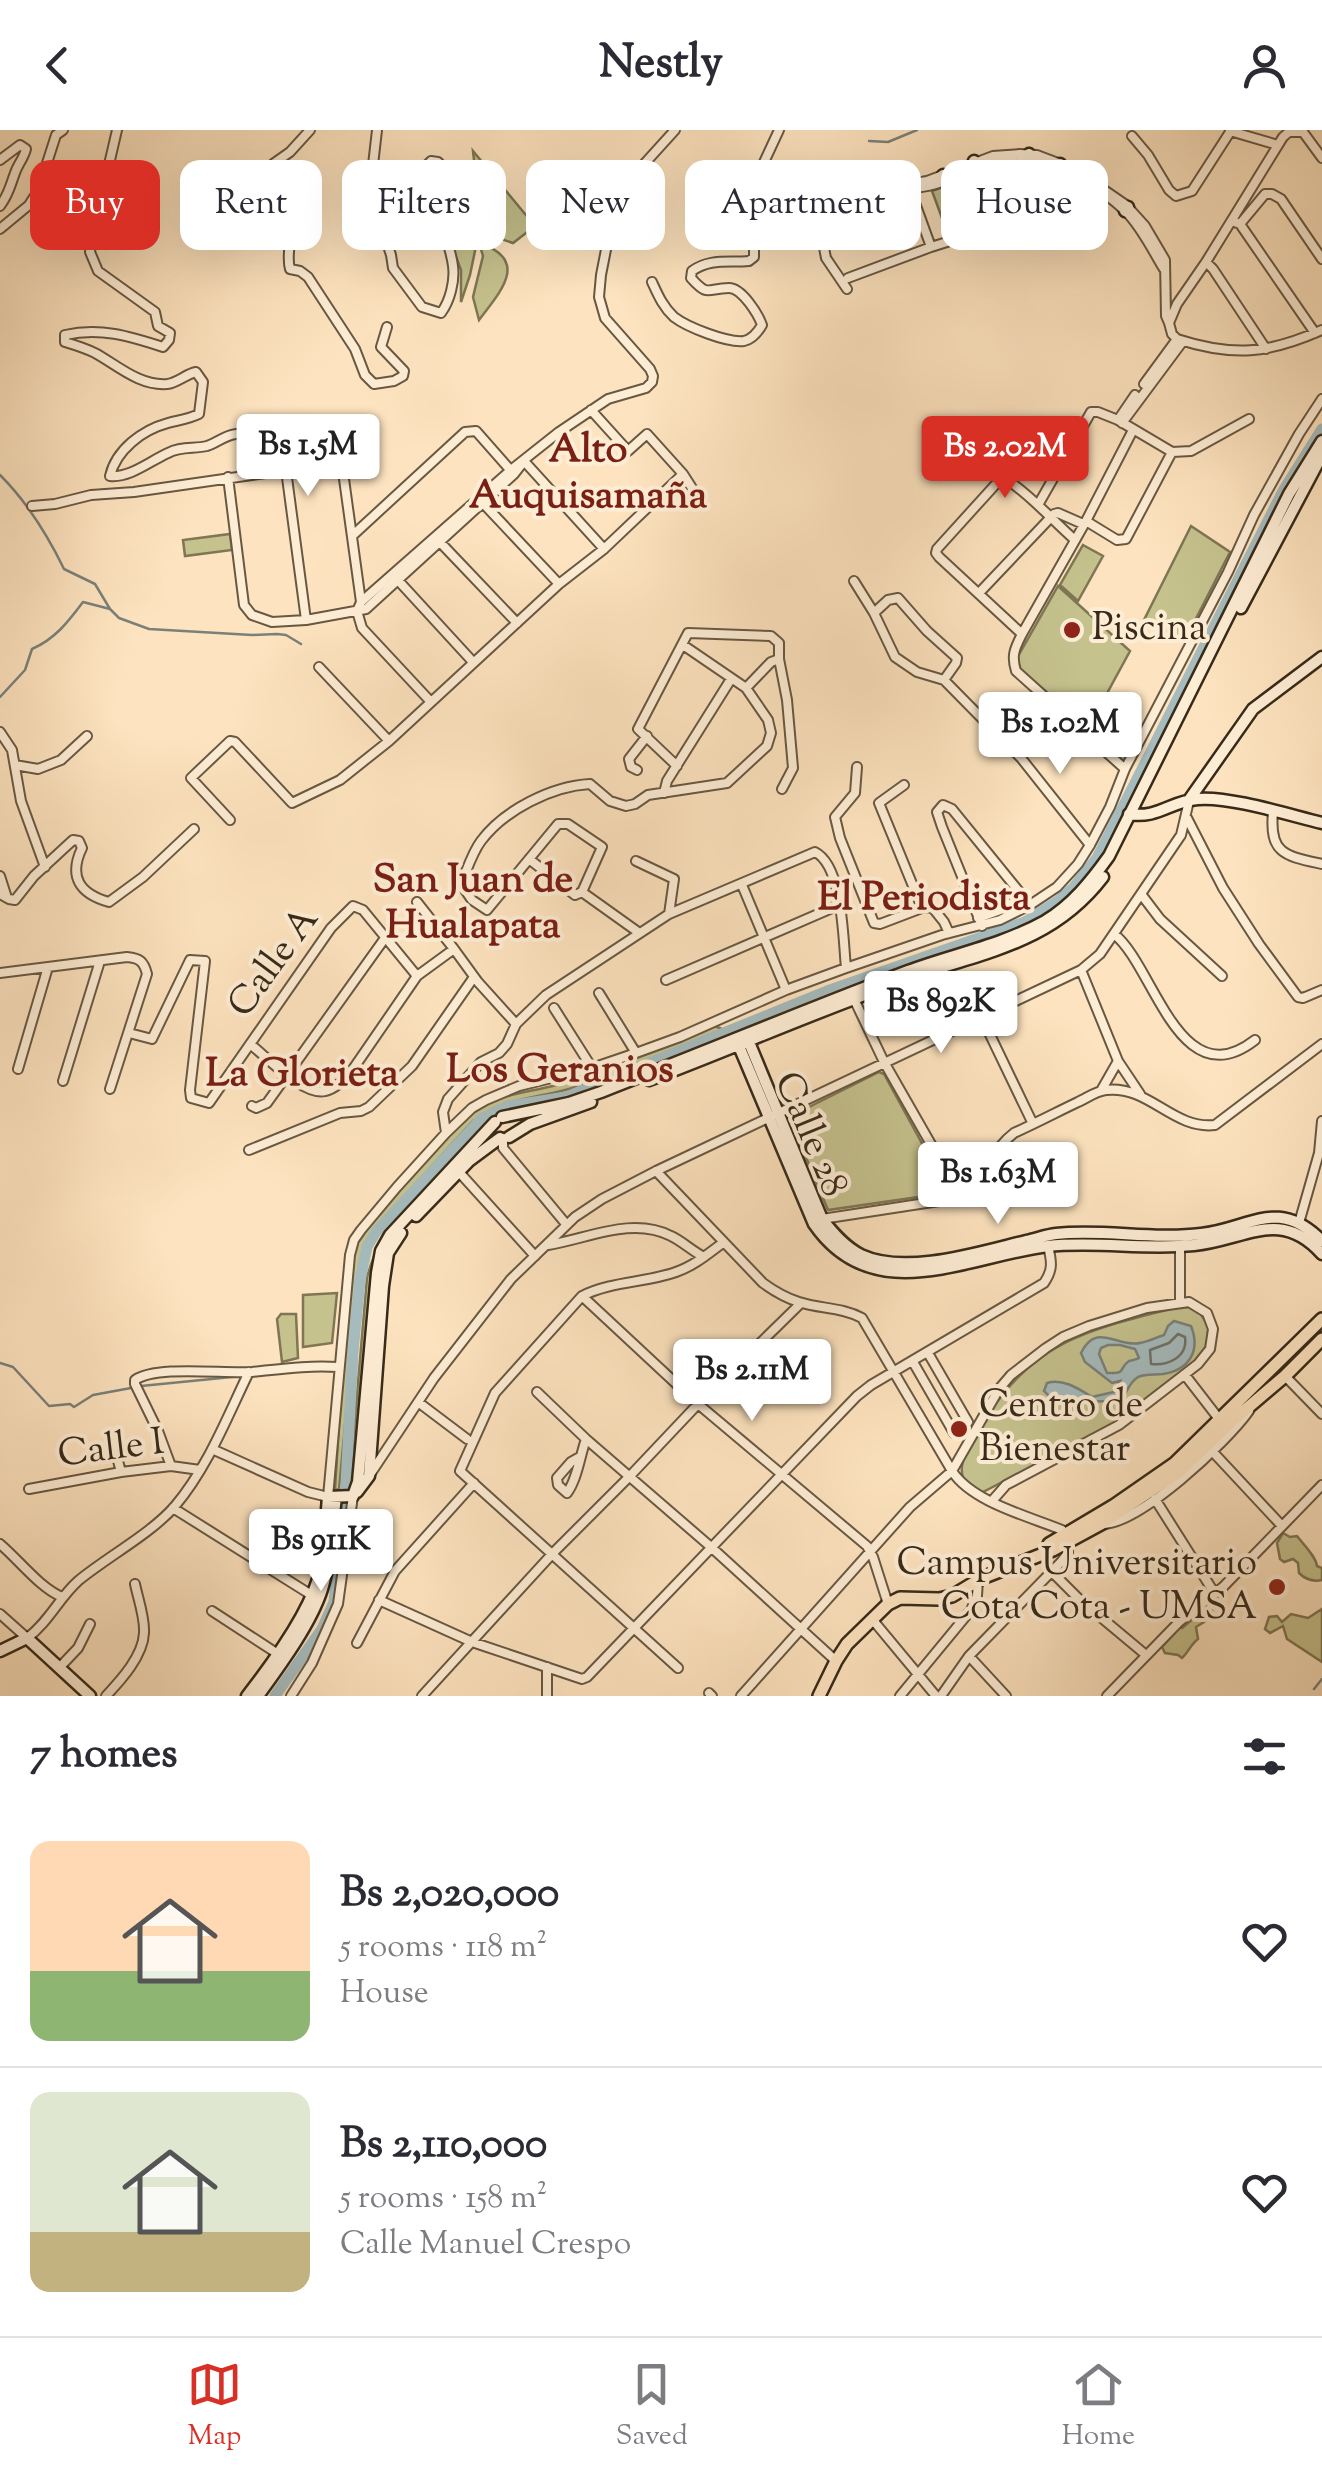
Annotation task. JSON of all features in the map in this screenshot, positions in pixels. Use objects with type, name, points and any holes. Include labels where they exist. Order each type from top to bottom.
[{"type":"main road","points":[[258,1696],[283,1661],[315,1597],[340,1496],[358,1482],[370,1458],[377,1272],[385,1243],[394,1230],[498,1120],[585,1097],[928,964],[996,944],[1048,920],[1078,896],[1109,856],[1123,812],[1289,494],[1319,457],[1322,441]]},
{"type":"main road","points":[[1189,800],[1253,708],[1322,657]]},
{"type":"main road","points":[[1208,772],[1206,786],[1213,798]]},
{"type":"main road","points":[[1123,812],[1144,816],[1189,800],[1213,798],[1322,822]]},
{"type":"main road","points":[[504,1138],[738,1037]]},
{"type":"main road","name":"Calle 28","points":[[738,1037],[828,1242],[853,1261],[871,1268],[920,1272],[1047,1241],[1110,1233],[1194,1240]]},
{"type":"main road","points":[[498,1120],[494,1131],[504,1138]]},
{"type":"main road","points":[[340,1496],[362,1487],[369,1476],[382,1286],[388,1252],[400,1233],[459,1172],[513,1132],[510,1120],[498,1120]]},
{"type":"main road","name":"Calle 28","points":[[1047,1241],[1180,1247],[1254,1219],[1279,1218],[1306,1231]]},
{"type":"main road","points":[[1306,1231],[1322,1241]]},
{"type":"main road","points":[[1306,1231],[1322,1254]]},
{"type":"main road","points":[[1066,1539],[1162,1474],[1322,1319]]},
{"type":"main road","points":[[819,1696],[847,1644],[888,1604],[900,1598],[952,1596],[993,1566],[1101,1524],[1165,1483],[1322,1338]]},
{"type":"main road","points":[[247,1696],[315,1597]]},
{"type":"main road","points":[[0,1650],[27,1638],[90,1696]]},
{"type":"street","points":[[0,229],[38,191],[56,135],[63,130]]},
{"type":"street","points":[[116,130],[96,208],[90,252],[98,271],[154,312],[158,326],[170,333],[169,340],[163,347],[114,333],[86,330],[64,335],[64,342],[92,351],[149,382],[169,384],[190,372],[196,372],[203,382],[199,414],[163,424],[130,442],[110,476],[145,466],[170,451],[205,447],[237,434],[280,458],[286,470],[306,620]]},
{"type":"street","points":[[310,130],[274,164],[272,173],[289,223],[287,264],[308,277],[374,384],[394,381],[404,370],[381,347],[387,327]]},
{"type":"street","points":[[374,160],[377,130]]},
{"type":"street","points":[[228,477],[244,604],[252,615],[272,622],[366,609],[524,461],[591,410],[652,382],[650,369],[605,318],[599,297],[600,275],[620,197],[636,173],[676,130]]},
{"type":"street","points":[[765,160],[779,130]]},
{"type":"street","points":[[1132,136],[1176,196],[1192,192],[1230,131],[1278,145]]},
{"type":"street","points":[[1169,324],[1289,132],[1302,132],[1322,158]]},
{"type":"street","points":[[0,160],[20,145],[26,149],[10,192],[0,206]]},
{"type":"street","points":[[1006,160],[1038,160]]},
{"type":"street","points":[[431,161],[438,162],[445,176],[430,219],[431,228],[466,176],[472,176],[445,240],[453,266],[452,284],[441,313],[422,307],[393,268],[385,236],[373,214],[371,203],[389,182],[423,169],[431,161]]},
{"type":"street","points":[[1236,222],[1265,194],[1274,194],[1322,259]]},
{"type":"street","points":[[1108,196],[1156,241],[1165,260],[1166,316],[1172,334],[1180,340],[1241,352],[1318,332],[1236,222]]},
{"type":"street","points":[[921,219],[931,247]]},
{"type":"street","points":[[834,271],[851,280],[941,244]]},
{"type":"street","points":[[652,282],[671,315],[689,326],[744,341],[754,337],[762,325],[738,290],[702,290],[691,278],[692,271],[699,266],[717,260],[749,262],[755,250]]},
{"type":"street","points":[[825,250],[847,289]]},
{"type":"street","points":[[1206,262],[1266,348]]},
{"type":"street","points":[[1120,421],[1180,340]]},
{"type":"street","points":[[290,1696],[312,1664],[338,1604],[338,1367],[354,1240],[374,1212],[446,1133],[486,1100],[519,1086],[636,1053],[786,990],[1030,905],[1057,887],[1123,812],[1125,769],[1254,514],[1322,399]]},
{"type":"street","points":[[591,410],[628,451],[647,434],[683,474],[699,499]]},
{"type":"street","points":[[1038,505],[1088,414],[1094,411],[1120,421],[1172,452],[1191,451],[1250,419]]},
{"type":"street","points":[[1125,769],[1016,670],[1012,660],[1022,634],[1133,430]]},
{"type":"street","points":[[352,536],[464,432],[476,432],[512,472]]},
{"type":"street","points":[[340,450],[362,628],[431,702]]},
{"type":"street","points":[[978,593],[1058,513],[1085,522],[1117,540],[1126,540],[1172,452]]},
{"type":"street","points":[[524,461],[604,549]]},
{"type":"street","points":[[32,506],[90,494],[134,492],[286,470]]},
{"type":"street","points":[[230,820],[192,778],[230,741],[292,803],[340,780],[390,742],[558,584],[604,549],[683,474]]},
{"type":"street","points":[[1022,634],[936,552],[1006,479],[1075,540]]},
{"type":"street","points":[[480,500],[558,584]]},
{"type":"street","points":[[437,540],[517,623]]},
{"type":"street","points":[[395,578],[473,662]]},
{"type":"street","points":[[854,582],[895,657],[916,672],[944,680],[1021,758],[1090,845]]},
{"type":"street","points":[[874,613],[888,600],[898,598],[957,658],[944,680]]},
{"type":"street","points":[[678,766],[638,729],[688,633],[771,636],[779,643],[793,768],[782,789]]},
{"type":"street","points":[[529,860],[575,895],[582,892],[602,847],[568,824],[558,824],[487,910],[472,900],[462,884],[479,843],[502,818],[534,801],[576,785],[590,784],[610,800],[626,806],[648,795],[727,783],[767,746],[771,733],[768,720],[746,688],[683,644]]},
{"type":"street","points":[[746,688],[778,659]]},
{"type":"street","points":[[319,667],[390,742]]},
{"type":"street","points":[[664,793],[667,781],[731,679]]},
{"type":"street","points":[[0,732],[12,750],[22,801],[45,866]]},
{"type":"street","points":[[15,765],[38,769],[61,760],[86,736]]},
{"type":"street","points":[[637,770],[628,759],[647,736]]},
{"type":"street","points":[[857,767],[855,793],[834,817],[872,919],[880,924],[927,907]]},
{"type":"street","points":[[904,785],[878,803],[927,907],[944,922],[946,934]]},
{"type":"street","points":[[370,1458],[418,1402],[495,1296],[566,1224],[602,1199],[1081,970],[1114,934],[1181,835],[1189,800]]},
{"type":"street","points":[[980,922],[938,816],[942,805],[958,815],[1030,905]]},
{"type":"street","points":[[1272,812],[1271,830],[1278,849],[1290,857],[1322,864]]},
{"type":"street","points":[[1185,814],[1223,888],[1298,997],[1322,990]]},
{"type":"street","points":[[0,876],[3,896],[15,900],[34,876],[73,840],[79,841],[82,848],[74,864],[84,891],[89,897],[109,902],[143,877],[194,829]]},
{"type":"street","points":[[446,1133],[443,1112],[448,1099],[481,1062],[499,1052],[516,1024],[546,995],[669,914],[815,852],[826,860],[837,889],[846,968]]},
{"type":"street","points":[[636,861],[674,880],[669,914]]},
{"type":"street","points":[[742,885],[786,990]]},
{"type":"street","points":[[582,892],[638,932]]},
{"type":"street","points":[[1140,894],[1160,919],[1222,976]]},
{"type":"street","points":[[980,922],[1022,896]]},
{"type":"street","points":[[417,902],[516,1024]]},
{"type":"street","points":[[666,980],[839,905]]},
{"type":"street","name":"Calle A","points":[[129,1032],[152,1039],[190,960],[206,961],[190,1090],[191,1098],[209,1102],[332,928],[353,906],[362,910],[386,938]]},
{"type":"street","points":[[1114,934],[1127,948],[1161,1009],[1198,1048],[1231,1054],[1256,1040]]},
{"type":"street","points":[[252,1106],[267,1103],[386,938],[416,976]]},
{"type":"street","points":[[250,1044],[304,1089],[325,1092],[351,1072],[416,976],[454,949]]},
{"type":"street","points":[[0,972],[128,957],[144,964],[147,974],[110,1090]]},
{"type":"street","points":[[64,1081],[100,961]]},
{"type":"street","points":[[18,1069],[48,967]]},
{"type":"street","points":[[1081,970],[1118,1061],[1140,1094]]},
{"type":"street","points":[[249,1150],[340,1113],[370,1107],[412,1066],[474,977]]},
{"type":"street","points":[[599,993],[636,1053]]},
{"type":"street","points":[[853,995],[884,1062],[960,1195]]},
{"type":"street","points":[[554,1008],[592,1068]]},
{"type":"street","points":[[981,1016],[1033,1124]]},
{"type":"street","name":"Calle 28","points":[[723,1018],[738,1037]]},
{"type":"street","points":[[818,1221],[960,1195],[981,1176],[1008,1138],[1102,1090],[1140,1094],[1190,1123],[1215,1125],[1322,1044]]},
{"type":"street","points":[[1102,1090],[1118,1061]]},
{"type":"street","points":[[1306,1231],[1322,1121]]},
{"type":"street","points":[[504,1138],[503,1148],[566,1224]]},
{"type":"street","points":[[656,1170],[764,1283],[801,1303],[836,1308],[862,1318],[965,1488],[1062,1530],[1066,1539],[1068,1553],[969,1656],[939,1696],[871,1618]]},
{"type":"street","points":[[459,1172],[535,1256]]},
{"type":"street","points":[[546,1246],[632,1228],[671,1236],[704,1257]]},
{"type":"street","points":[[379,1600],[472,1642],[582,1679],[857,1396],[1044,1283],[1052,1273],[1047,1241]]},
{"type":"street","points":[[678,1668],[460,1471],[495,1394],[582,1296],[600,1287],[681,1271],[724,1242]]},
{"type":"street","points":[[1180,1247],[1180,1302]]},
{"type":"street","points":[[582,1296],[698,1404],[867,1546],[888,1604]]},
{"type":"street","points":[[742,1696],[910,1507],[952,1471],[1011,1375],[1063,1337],[1132,1312],[1180,1302],[1196,1305],[1207,1313],[1214,1336],[1208,1354],[1185,1375],[1119,1425],[1006,1485],[992,1501]]},
{"type":"street","points":[[422,1696],[553,1553],[801,1303]]},
{"type":"street","points":[[928,1353],[968,1422]]},
{"type":"street","points":[[913,1362],[954,1433]]},
{"type":"street","points":[[171,1466],[134,1384],[141,1375],[338,1367]]},
{"type":"street","points":[[0,1614],[27,1638],[77,1582],[174,1508],[200,1470],[250,1372]]},
{"type":"street","points":[[1185,1375],[1220,1419]]},
{"type":"street","points":[[1285,1376],[1322,1414]]},
{"type":"street","points":[[537,1392],[836,1661]]},
{"type":"street","points":[[418,1402],[467,1439]]},
{"type":"street","points":[[1101,1524],[1112,1524],[1174,1486],[1242,1421],[1254,1403]]},
{"type":"street","points":[[111,1435],[121,1472]]},
{"type":"street","points":[[578,1458],[586,1439]]},
{"type":"street","points":[[212,1448],[308,1492],[340,1496]]},
{"type":"street","points":[[1212,1451],[1282,1526]]},
{"type":"street","name":"Calle I","points":[[29,1489],[171,1466],[200,1470]]},
{"type":"street","points":[[357,1643],[394,1572],[474,1483]]},
{"type":"street","points":[[1106,1696],[1180,1621],[1215,1594],[1322,1485]]},
{"type":"street","points":[[1155,1500],[1215,1594]]},
{"type":"street","points":[[174,1508],[315,1597]]},
{"type":"street","points":[[0,1544],[46,1588],[62,1597]]},
{"type":"street","points":[[1052,1572],[1078,1600],[1146,1655]]},
{"type":"street","points":[[900,1696],[971,1610],[980,1579]]},
{"type":"street","points":[[106,1696],[128,1670],[142,1640],[144,1631],[135,1584]]},
{"type":"street","points":[[212,1612],[278,1654]]},
{"type":"street","points":[[59,1668],[78,1648],[90,1624]]},
{"type":"street","points":[[969,1656],[1006,1696]]},
{"type":"street","points":[[547,1667],[547,1696]]},
{"type":"shaded area","points":[[941,188],[941,215],[932,191]]},
{"type":"shaded area","points":[[506,191],[526,215],[526,233],[513,243],[506,241]]},
{"type":"shaded area","points":[[454,250],[475,250],[461,302],[461,270]]},
{"type":"shaded area","points":[[481,250],[495,250],[507,267],[502,288],[479,320],[473,297]]},
{"type":"shaded area","points":[[1191,526],[1230,552],[1185,640],[1144,620]]},
{"type":"shaded area","points":[[230,534],[232,550],[185,556],[183,540]]},
{"type":"shaded area","points":[[1083,545],[1103,556],[1078,601],[1060,585]]},
{"type":"shaded area","points":[[1058,586],[1130,651],[1098,710],[1141,731],[1124,763],[1020,669],[1017,658]]},
{"type":"shaded area","points":[[715,1026],[724,1030],[608,1076],[507,1103],[484,1113],[376,1227],[360,1264],[339,1490],[335,1489],[349,1263],[357,1241],[377,1214],[449,1134],[482,1107],[616,1065]]},
{"type":"shaded area","points":[[879,1072],[884,1074],[948,1191],[828,1210],[789,1117]]},
{"type":"shaded area","points":[[409,1206],[412,1211],[386,1240],[354,1497],[348,1499],[367,1278],[383,1239]]},
{"type":"shaded area","points":[[337,1293],[332,1343],[303,1347],[303,1295]]},
{"type":"shaded area","points":[[1178,1307],[1199,1311],[1209,1327],[1207,1345],[1197,1360],[1114,1424],[983,1492],[967,1484],[962,1466],[969,1445],[1009,1387],[1029,1367],[1072,1339]]},
{"type":"shaded area","points":[[281,1314],[296,1314],[298,1358],[282,1362],[277,1319]]},
{"type":"shaded area","points":[[1283,1533],[1297,1536],[1322,1568],[1322,1580],[1301,1575],[1293,1559],[1280,1559],[1277,1543]]},
{"type":"shaded area","points":[[1207,1607],[1212,1611],[1196,1627],[1198,1639],[1184,1656],[1165,1653],[1162,1647],[1171,1637],[1174,1625],[1182,1628]]},
{"type":"shaded area","points":[[1322,1609],[1322,1662],[1287,1639],[1283,1626],[1270,1633],[1265,1629],[1269,1617],[1277,1616],[1282,1622],[1291,1614],[1308,1618]]},
{"type":"water","points":[[1174,1321],[1191,1326],[1194,1343],[1190,1358],[1172,1372],[1138,1377],[1119,1404],[1061,1402],[1044,1391],[1047,1383],[1059,1382],[1092,1397],[1114,1392],[1120,1381],[1112,1383],[1085,1362],[1081,1353],[1087,1344],[1100,1337],[1132,1344],[1143,1342],[1164,1335]],"holes":[[[1120,1345],[1135,1349],[1139,1358],[1129,1361],[1120,1371],[1107,1373],[1099,1354],[1101,1348]]]},
{"type":"waterway","points":[[869,141],[888,142],[917,130]]},
{"type":"waterway","points":[[275,1696],[322,1629],[334,1602],[360,1280],[367,1247],[376,1232],[481,1119],[508,1106],[566,1097],[827,991],[1025,922],[1058,901],[1097,858],[1283,491],[1322,429]]},
{"type":"waterway","points":[[0,475],[36,519],[64,569],[95,584],[119,618],[149,629],[286,635],[301,644]]},
{"type":"waterway","points":[[0,697],[25,670],[32,649],[54,635],[83,602],[110,609]]},
{"type":"waterway","points":[[0,1363],[13,1367],[49,1406],[74,1407],[93,1395],[131,1388]]},
{"type":"waterway","points":[[259,1375],[281,1373]]},
{"type":"waterway","points":[[141,1386],[242,1376]]},
{"type":"waterway","points":[[1314,1689],[1322,1679]]},
{"type":"place","name":"Piscina","points":[[1072,630]]},
{"type":"place","name":"Centro de Bienestar","points":[[959,1429]]},
{"type":"place","name":"Campus Universitario Cota Cota - UMSA","points":[[1277,1587]]},
{"type":"district","name":"Alto Auquisamaña","points":[[588,474]]},
{"type":"district","name":"El Periodista","points":[[924,899]]},
{"type":"district","name":"San Juan de Hualapata","points":[[473,904]]},
{"type":"district","name":"Los Geranios","points":[[560,1071]]},
{"type":"district","name":"La Glorieta","points":[[302,1075]]}]
